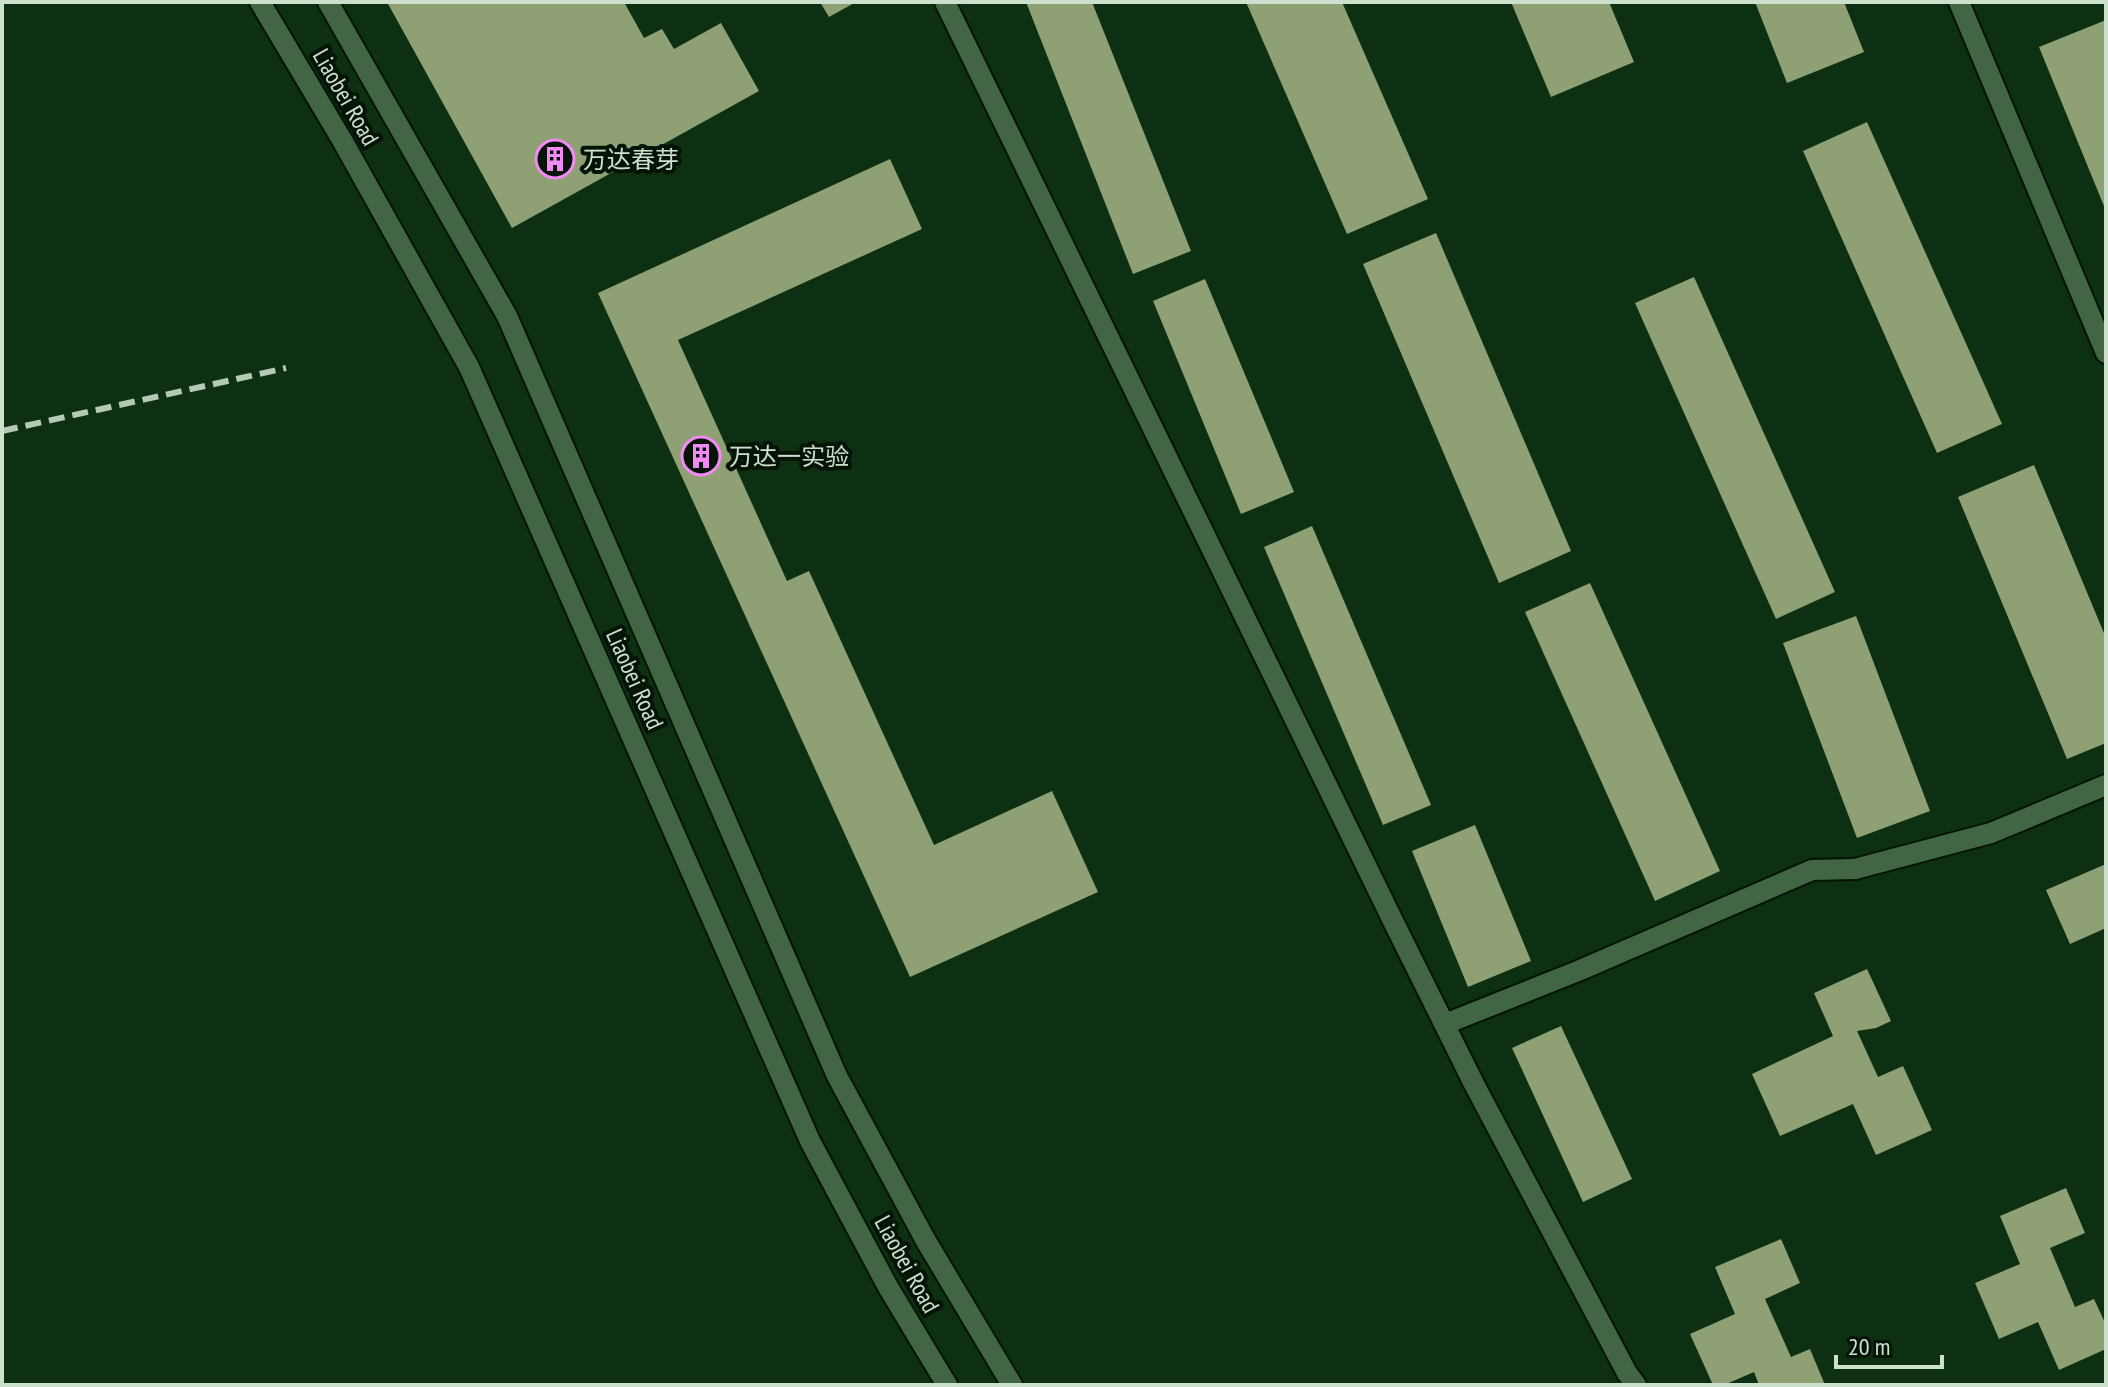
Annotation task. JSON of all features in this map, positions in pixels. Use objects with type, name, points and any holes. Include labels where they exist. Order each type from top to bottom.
[{"type":"main road","name":"Liaobei Road","points":[[260,2],[342,140],[469,367],[810,1141],[888,1287],[947,1385]]},
{"type":"main road","name":"Liaobei Road","points":[[328,2],[507,316],[837,1076],[926,1241],[1012,1385]]},
{"type":"main road","points":[[945,2],[1445,1024],[1612,1345],[1636,1385]]},
{"type":"main road","points":[[1959,2],[2106,353]]},
{"type":"main road","points":[[1445,1024],[1578,971],[1812,870],[1855,869],[1991,833],[2106,785]]},
{"type":"building","name":"万达春芽","points":[[387,2],[624,2],[644,38],[662,29],[674,49],[721,23],[759,91],[512,228]]},
{"type":"building","points":[[820,2],[856,2],[829,17]]},
{"type":"building","points":[[1026,2],[1092,2],[1191,251],[1133,274]]},
{"type":"building","points":[[1246,2],[1342,2],[1428,199],[1347,234]]},
{"type":"building","points":[[1511,2],[1609,2],[1634,62],[1551,97]]},
{"type":"building","points":[[1755,2],[1844,2],[1864,52],[1787,83]]},
{"type":"building","points":[[2106,20],[2106,211],[2039,47]]},
{"type":"building","points":[[1867,122],[2002,424],[1937,453],[1803,151]]},
{"type":"building","name":"万达一实验","points":[[890,159],[922,229],[678,340],[787,581],[809,571],[934,845],[1052,791],[1098,892],[910,977],[598,293]]},
{"type":"building","points":[[1436,233],[1571,551],[1499,583],[1363,264]]},
{"type":"building","points":[[1694,277],[1835,592],[1776,619],[1635,303]]},
{"type":"building","points":[[1205,279],[1294,492],[1241,514],[1153,301]]},
{"type":"building","points":[[2034,465],[2106,638],[2106,743],[2067,759],[1958,497]]},
{"type":"building","points":[[1312,526],[1431,805],[1383,825],[1264,547]]},
{"type":"building","points":[[1590,583],[1720,871],[1655,901],[1525,612]]},
{"type":"building","points":[[1856,616],[1930,811],[1857,838],[1783,643]]},
{"type":"building","points":[[1475,825],[1531,961],[1468,987],[1412,851]]},
{"type":"building","points":[[2106,864],[2106,928],[2070,944],[2046,890]]},
{"type":"building","points":[[1867,969],[1891,1021],[1876,1028],[1857,1031],[1878,1077],[1903,1066],[1932,1130],[1876,1155],[1853,1104],[1780,1136],[1752,1074],[1833,1036],[1814,993]]},
{"type":"building","points":[[1561,1026],[1632,1179],[1583,1202],[1512,1048]]},
{"type":"building","points":[[2066,1188],[2085,1233],[2050,1248],[2075,1307],[2094,1299],[2106,1325],[2106,1349],[2059,1370],[2038,1322],[1999,1339],[1975,1283],[2020,1264],[2000,1216]]},
{"type":"building","points":[[1781,1239],[1800,1283],[1765,1299],[1791,1357],[1810,1349],[1825,1385],[1759,1385],[1754,1372],[1724,1385],[1713,1385],[1690,1334],[1735,1314],[1715,1267]]},
{"type":"railway","points":[[2,431],[286,368]]},
{"type":"place","name":"万达春芽","points":[[555,159]]},
{"type":"place","name":"万达一实验","points":[[701,456]]}]
